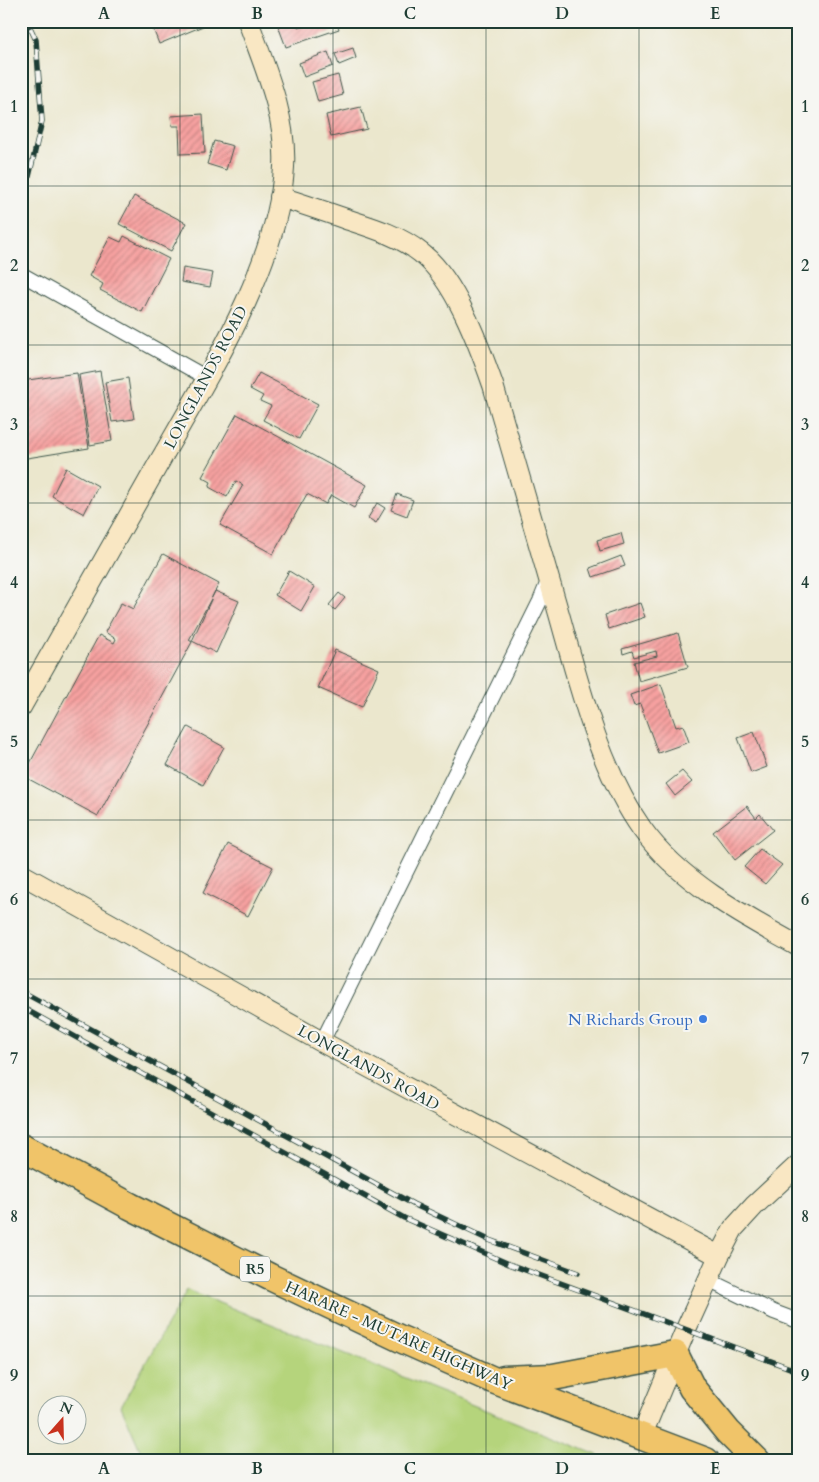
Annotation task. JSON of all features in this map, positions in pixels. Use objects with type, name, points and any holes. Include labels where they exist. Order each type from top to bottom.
[{"type":"highway","name":"HARARE - MUTARE HIGHWAY","points":[[21,1147],[130,1206],[403,1340],[493,1380],[706,1461]]},
{"type":"highway","points":[[493,1380],[553,1377],[675,1354],[692,1388],[728,1432],[757,1461]]},
{"type":"street","name":"LONGLANDS ROAD","points":[[21,707],[206,378],[237,320],[262,263],[280,197],[285,142],[274,95],[248,21]]},
{"type":"street","points":[[280,197],[381,231],[422,253],[440,272],[477,339],[493,385],[584,700],[605,759],[628,806],[642,830],[688,878],[798,946]]},
{"type":"street","points":[[21,274],[206,378]]},
{"type":"street","points":[[322,1042],[540,601],[549,579]]},
{"type":"street","name":"LONGLANDS ROAD","points":[[21,874],[322,1042],[719,1256]]},
{"type":"street","points":[[641,1437],[675,1354],[719,1256],[733,1230],[749,1211],[798,1166]]},
{"type":"street","points":[[708,1280],[774,1312],[798,1321]]},
{"type":"green space","points":[[187,1290],[612,1461],[145,1461],[121,1406]]},
{"type":"building","points":[[163,21],[200,21],[203,26],[159,44],[152,26]]},
{"type":"building","points":[[296,21],[298,27],[315,21],[336,21],[339,29],[286,47],[277,23]]},
{"type":"building","points":[[353,48],[356,58],[339,65],[335,54]]},
{"type":"building","points":[[328,52],[333,66],[304,77],[299,63]]},
{"type":"building","points":[[338,75],[343,95],[318,102],[312,82]]},
{"type":"building","points":[[361,107],[367,129],[331,137],[326,115]]},
{"type":"building","points":[[203,114],[205,153],[180,154],[179,126],[172,126],[171,116]]},
{"type":"building","points":[[214,141],[233,146],[226,170],[207,164]]},
{"type":"building","points":[[134,196],[186,223],[171,251],[119,224]]},
{"type":"building","points":[[124,236],[169,259],[142,312],[100,290],[103,284],[89,276],[110,237],[121,242]]},
{"type":"building","points":[[183,268],[213,273],[210,287],[181,282]]},
{"type":"building","points":[[100,371],[112,441],[90,445],[79,375]]},
{"type":"building","points":[[77,373],[89,448],[21,459],[21,381]]},
{"type":"building","points":[[259,373],[318,404],[299,439],[263,420],[271,406],[260,401],[263,396],[250,389]]},
{"type":"building","points":[[128,378],[134,419],[112,422],[105,382]]},
{"type":"building","points":[[237,414],[367,485],[354,508],[331,495],[326,504],[307,494],[273,554],[220,525],[243,485],[236,481],[227,497],[209,487],[211,482],[202,477]]},
{"type":"building","points":[[66,468],[98,486],[84,514],[52,496]]},
{"type":"building","points":[[397,494],[413,500],[407,516],[391,510]]},
{"type":"building","points":[[377,503],[385,508],[376,523],[368,518]]},
{"type":"building","points":[[621,533],[624,544],[600,551],[597,540]]},
{"type":"building","points":[[163,554],[219,584],[189,640],[192,642],[98,816],[23,776],[99,635],[114,643],[116,639],[105,632],[121,603],[133,609]]},
{"type":"building","points":[[621,556],[625,566],[593,577],[590,568]]},
{"type":"building","points":[[289,571],[315,587],[301,611],[275,595]]},
{"type":"building","points":[[215,591],[239,601],[216,653],[192,641]]},
{"type":"building","points":[[339,593],[345,598],[335,610],[329,605]]},
{"type":"building","points":[[640,603],[645,617],[609,629],[605,615]]},
{"type":"building","points":[[678,633],[688,667],[639,681],[634,662],[657,656],[656,651],[634,657],[632,651],[623,654],[622,649]]},
{"type":"building","points":[[335,650],[379,669],[362,707],[318,688]]},
{"type":"building","points":[[661,684],[676,727],[683,725],[689,742],[658,753],[640,704],[634,706],[630,695]]},
{"type":"building","points":[[188,727],[224,747],[203,785],[167,765]]},
{"type":"building","points":[[754,732],[767,767],[751,773],[738,738]]},
{"type":"building","points":[[682,771],[692,782],[675,796],[666,784]]},
{"type":"building","points":[[747,806],[756,818],[760,814],[773,830],[735,860],[713,832]]},
{"type":"building","points":[[228,844],[273,867],[248,916],[203,893]]},
{"type":"building","points":[[760,849],[782,865],[765,884],[744,867]]},
{"type":"railway","points":[[21,211],[42,121],[36,40],[27,21]]},
{"type":"railway","points":[[21,991],[413,1204],[489,1240],[578,1273]]},
{"type":"railway","points":[[21,1007],[404,1218],[509,1264],[798,1371]]},
{"type":"place","name":"N Richards Group","points":[[703,1019]]}]
